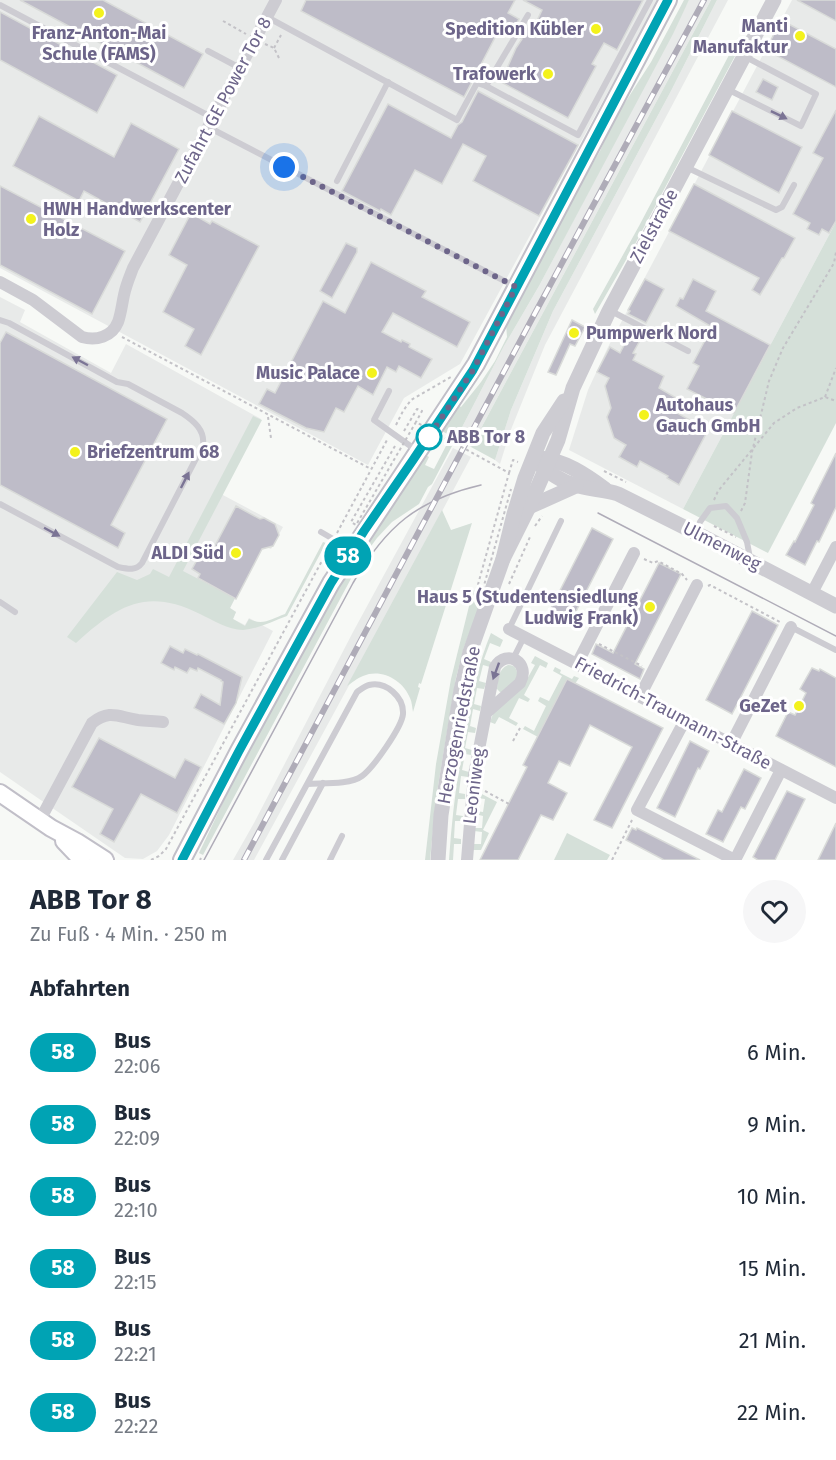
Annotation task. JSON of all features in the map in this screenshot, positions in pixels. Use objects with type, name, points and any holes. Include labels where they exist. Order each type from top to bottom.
[{"type":"main road","points":[[177,856],[331,583],[473,370],[516,287],[585,139],[668,0]]},
{"type":"main road","points":[[0,793],[45,824],[105,860]]},
{"type":"main road","points":[[45,824],[82,860]]},
{"type":"street","name":"Zufahrt GE Power Tor 8","points":[[112,331],[118,324],[124,293],[133,268],[276,0]]},
{"type":"street","name":"Zielstraße","points":[[547,464],[558,440],[573,388],[609,310],[774,0]]},
{"type":"street","points":[[0,282],[33,300],[82,338],[90,340],[101,338],[112,331]]},
{"type":"street","name":"Herzogenriedstraße","points":[[504,559],[513,514],[532,458],[543,433],[573,388]]},
{"type":"street","name":"Ulmenweg","points":[[532,458],[588,476],[607,490]]},
{"type":"street","name":"Herzogenriedstraße","points":[[438,860],[441,815],[461,690],[471,652],[504,559],[547,464]]},
{"type":"street","name":"Ulmenweg","points":[[547,464],[554,476],[576,486],[607,490],[618,494],[696,532],[836,606]]},
{"type":"street","points":[[528,507],[576,486]]},
{"type":"street","points":[[812,593],[836,547]]},
{"type":"street","points":[[577,664],[634,553]]},
{"type":"street","points":[[640,696],[697,585]]},
{"type":"street","points":[[731,744],[791,627]]},
{"type":"street","name":"Friedrich-Traumann-Straße","points":[[509,629],[836,798]]},
{"type":"street","points":[[486,713],[523,678],[521,664],[513,658]]},
{"type":"street","name":"Leoniweg","points":[[467,860],[473,785],[495,667],[503,659],[513,658]]},
{"type":"street","points":[[45,824],[92,723],[101,716],[115,714],[139,720],[163,722]]},
{"type":"street","points":[[686,720],[638,810],[735,860],[781,770]]},
{"type":"lane","points":[[267,17],[457,120],[477,83],[585,139],[650,0]]},
{"type":"lane","points":[[0,5],[211,123],[516,287]]},
{"type":"lane","points":[[486,86],[528,15]]},
{"type":"lane","points":[[208,51],[240,68]]},
{"type":"lane","points":[[727,89],[801,126],[816,94],[744,56]]},
{"type":"lane","points":[[337,181],[388,82]]},
{"type":"lane","points":[[686,166],[776,210],[782,207],[794,184]]},
{"type":"lane","points":[[609,310],[687,351]]},
{"type":"lane","points":[[0,320],[117,382],[128,384],[183,413],[199,428],[204,439],[203,445],[142,562],[133,569],[125,569],[112,564],[0,504]]},
{"type":"lane","points":[[389,391],[374,420],[419,452]]},
{"type":"lane","points":[[696,532],[710,508],[726,506],[737,518],[747,542],[751,561]]},
{"type":"lane","points":[[509,629],[561,521]]},
{"type":"lane","points":[[321,532],[352,550]]},
{"type":"lane","points":[[0,602],[15,612]]},
{"type":"lane","points":[[791,627],[836,650]]},
{"type":"lane","points":[[513,658],[524,636]]},
{"type":"lane","points":[[266,860],[357,692],[369,685],[380,685],[395,693],[402,704],[403,715],[399,727],[372,766],[362,776],[349,781],[308,784]]},
{"type":"lane","points":[[282,860],[323,783]]},
{"type":"lane","points":[[330,860],[342,836]]},
{"type":"path","points":[[274,48],[286,28]]},
{"type":"path","points":[[737,518],[745,503],[752,452],[769,381],[783,348],[835,263],[836,252]]},
{"type":"path","points":[[112,331],[371,469]]},
{"type":"path","points":[[825,397],[836,368]]},
{"type":"path","points":[[152,860],[166,849],[403,411],[411,400],[450,378]]},
{"type":"path","points":[[710,508],[718,491],[774,423],[797,408],[825,397],[836,401]]},
{"type":"path","points":[[395,446],[351,522],[356,525],[422,411],[417,409],[406,428]]},
{"type":"path","points":[[268,415],[271,438]]},
{"type":"path","points":[[416,422],[509,472]]},
{"type":"path","points":[[511,489],[483,589],[477,588],[513,460],[519,461],[518,464]]},
{"type":"path","points":[[534,527],[544,514]]},
{"type":"path","points":[[510,583],[531,536]]},
{"type":"path","points":[[634,553],[653,563],[658,561],[666,565],[682,574],[692,585],[702,588],[710,585],[791,627]]},
{"type":"path","points":[[590,639],[652,672]]},
{"type":"path","points":[[513,741],[520,728]]},
{"type":"path","points":[[473,785],[509,804]]},
{"type":"path","points":[[612,860],[638,810]]},
{"type":"path","points":[[166,849],[177,856]]},
{"type":"shaded area","points":[[0,0],[658,0],[460,364],[404,398],[368,465],[0,268]]},
{"type":"shaded area","points":[[684,0],[689,0],[673,34],[456,439],[442,431],[458,405],[461,407],[495,361],[507,337],[506,324],[522,290],[600,151],[612,123],[651,62]]},
{"type":"shaded area","points":[[689,0],[711,0],[471,447],[456,439]]},
{"type":"shaded area","points":[[711,0],[717,0],[553,311],[511,410],[495,460],[471,447]]},
{"type":"shaded area","points":[[717,0],[728,0],[545,345],[510,432],[500,464],[495,460],[511,410],[553,311]]},
{"type":"shaded area","points":[[792,0],[836,0],[836,222],[683,509],[569,450],[588,390],[608,347]]},
{"type":"shaded area","points":[[738,38],[743,41],[634,246],[595,314],[593,309]]},
{"type":"shaded area","points":[[836,222],[836,423],[768,553],[683,509]]},
{"type":"shaded area","points":[[0,297],[25,310],[20,322],[111,373],[126,344],[261,419],[221,494],[283,527],[271,549],[263,546],[230,608],[236,612],[233,619],[245,625],[249,618],[273,631],[169,835],[157,851],[143,859],[125,858],[0,772]]},
{"type":"shaded area","points":[[253,416],[262,420],[183,571],[235,598],[230,608],[236,612],[233,619],[245,626],[249,619],[263,622],[285,614],[323,542],[326,543],[287,616],[254,628],[237,630],[181,606],[164,602],[148,602],[133,604],[119,610],[76,643],[67,637],[117,572],[137,580],[150,574],[153,569],[169,577]]},
{"type":"shaded area","points":[[447,444],[452,446],[419,504],[392,522],[361,560],[203,855],[199,853],[249,748],[337,586],[426,455],[429,457],[425,465],[434,469]]},
{"type":"shaded area","points":[[453,448],[471,457],[353,678],[254,860],[233,860],[353,632]]},
{"type":"shaded area","points":[[442,510],[451,530],[472,523],[421,684],[419,683],[420,688],[413,712],[407,692],[391,677],[370,674],[347,686]]},
{"type":"shaded area","points":[[473,590],[485,593],[464,647],[456,678],[436,798],[430,860],[425,860],[436,764],[451,679]]},
{"type":"shaded area","points":[[491,633],[503,640],[500,647],[490,643],[484,659],[491,662],[490,667],[483,665],[479,681],[486,683],[484,689],[477,688],[474,704],[481,706],[480,711],[473,709],[470,726],[476,728],[475,733],[468,732],[465,748],[472,750],[471,755],[465,754],[462,770],[469,772],[468,777],[461,776],[459,793],[465,794],[465,799],[458,799],[456,815],[463,816],[462,821],[455,821],[454,838],[461,839],[461,844],[454,844],[453,860],[449,860],[464,739],[477,677]]},
{"type":"shaded area","points":[[535,656],[548,663],[546,668],[540,665],[524,695],[530,699],[528,702],[519,698],[509,718],[518,723],[516,726],[499,717],[495,724],[490,722],[493,714],[526,681],[535,665],[531,663]]},
{"type":"shaded area","points":[[508,665],[515,667],[518,679],[500,692],[497,689],[499,675]]},
{"type":"shaded area","points":[[555,667],[561,670],[560,673],[572,679],[574,676],[579,678],[538,737],[523,729],[525,726],[534,731],[546,706],[538,701],[540,697],[549,701],[562,676],[553,671]]},
{"type":"shaded area","points":[[478,792],[497,802],[483,830],[489,833],[481,850],[473,850],[473,844],[481,844],[482,832],[474,831],[474,828],[482,828],[483,816],[475,814],[476,811],[483,812],[485,799],[477,798]]},
{"type":"shaded area","points":[[567,833],[610,855],[607,860],[554,860]]},
{"type":"building","points":[[20,0],[103,0],[203,54],[184,88]]},
{"type":"building","points":[[306,0],[515,0],[508,13],[519,19],[511,33],[500,28],[464,97],[301,11]]},
{"type":"building","points":[[523,0],[643,0],[617,50],[604,43],[592,64],[596,66],[568,118],[501,82],[522,39],[520,38],[529,24],[534,27],[542,10]]},
{"type":"building","points":[[797,0],[836,0],[836,21]]},
{"type":"building","points":[[0,12],[117,75],[97,113],[0,60]]},
{"type":"building","points":[[781,20],[836,49],[836,87],[766,50]]},
{"type":"building","points":[[763,79],[778,87],[772,100],[756,92]]},
{"type":"building","points":[[478,91],[578,145],[539,216],[473,181],[486,156],[463,144],[442,184],[415,170],[391,215],[342,191],[388,104],[451,138]]},
{"type":"building","points":[[836,110],[836,221],[829,233],[822,229],[819,235],[807,229],[810,223],[793,214],[823,158],[813,153]]},
{"type":"building","points":[[732,111],[802,147],[779,193],[709,155]]},
{"type":"building","points":[[39,116],[114,157],[131,123],[179,149],[140,222],[84,191],[79,201],[13,166]]},
{"type":"building","points":[[694,184],[795,238],[760,295],[752,290],[759,278],[669,231]]},
{"type":"building","name":"HWH Handwerkscenter Holz","points":[[0,186],[125,251],[92,314],[0,265]]},
{"type":"building","points":[[191,213],[210,224],[212,221],[259,246],[201,355],[185,346],[194,329],[163,312],[187,265],[169,255]]},
{"type":"building","points":[[346,243],[357,248],[357,252],[332,298],[320,291]]},
{"type":"building","points":[[371,262],[426,291],[422,297],[470,322],[457,347],[393,313],[382,332],[410,344],[409,347],[432,359],[421,378],[399,366],[396,372],[387,367],[373,395],[358,386],[344,412],[336,408],[324,432],[306,428],[259,404],[267,389],[275,393],[323,301],[345,313]]},
{"type":"building","points":[[645,279],[664,289],[646,323],[628,314]]},
{"type":"building","points":[[693,279],[716,291],[706,311],[770,345],[734,413],[687,389],[699,366],[693,363],[712,327],[676,306],[680,298],[683,299]]},
{"type":"building","points":[[572,320],[585,327],[575,346],[570,344],[556,375],[548,372]]},
{"type":"building","name":"Autohaus Gauch GmbH","points":[[633,328],[643,335],[633,353],[636,354],[633,360],[664,376],[659,388],[683,402],[677,413],[708,430],[679,485],[667,478],[668,476],[640,461],[637,467],[619,457],[626,445],[614,438],[607,417],[611,408],[605,386],[609,378],[597,372],[610,347],[620,353]]},
{"type":"building","name":"Briefzentrum 68","points":[[6,332],[167,419],[111,525],[125,533],[118,548],[0,485],[0,343]]},
{"type":"building","points":[[836,453],[836,507],[805,565],[786,555],[814,505],[811,503]]},
{"type":"building","name":"ALDI Süd","points":[[236,506],[275,524],[279,535],[273,546],[262,549],[236,599],[198,578],[200,574],[192,569],[202,551],[210,555]]},
{"type":"building","points":[[592,528],[613,539],[570,623],[549,612]]},
{"type":"building","name":"Haus 5 (Studentensiedlung Ludwig Frank)","points":[[659,563],[681,574],[635,664],[644,669],[640,679],[592,654],[596,644],[613,653]]},
{"type":"building","points":[[752,611],[778,625],[732,714],[706,700]]},
{"type":"building","points":[[170,646],[183,653],[185,649],[198,654],[242,677],[236,703],[224,724],[194,708],[201,694],[220,705],[223,682],[198,668],[197,671],[190,668],[187,673],[175,667],[174,670],[161,663]]},
{"type":"building","points":[[812,668],[819,671],[820,669],[836,678],[836,767],[776,736],[788,712],[795,715],[806,693],[800,689]]},
{"type":"building","points":[[567,679],[663,728],[612,828],[594,820],[632,747],[590,725],[570,766],[559,761],[548,783],[567,793],[553,820],[541,815],[518,860],[480,860],[527,767],[523,765]]},
{"type":"building","points":[[99,738],[175,778],[185,759],[201,767],[177,813],[141,794],[114,842],[100,834],[113,809],[72,787]]},
{"type":"building","points":[[690,741],[709,751],[700,769],[698,768],[675,817],[657,808]]},
{"type":"building","points":[[744,769],[761,778],[745,809],[741,807],[723,842],[706,834],[718,810],[722,812]]},
{"type":"building","points":[[787,791],[805,799],[775,860],[758,860],[753,857]]},
{"type":"building","points":[[836,823],[836,860],[818,860]]},
{"type":"building","points":[[632,828],[636,830],[637,828],[700,860],[664,860],[626,840]]},
{"type":"tram line","points":[[204,860],[365,563],[391,531],[405,518],[439,499],[481,485]]},
{"type":"tram line","points":[[598,513],[836,636]]},
{"type":"railway","points":[[244,860],[704,0]]},
{"type":"bus line","name":"58","points":[[182,860],[331,583],[473,370],[668,0]]},
{"type":"place","name":"Franz-Anton-Mai Schule (FAMS)","points":[[99,13]]},
{"type":"place","name":"Spedition Kübler","points":[[596,29]]},
{"type":"place","name":"Manti Manufaktur","points":[[800,36]]},
{"type":"place","name":"Trafowerk","points":[[548,74]]},
{"type":"place","name":"HWH Handwerkscenter Holz","points":[[31,219]]},
{"type":"place","name":"Pumpwerk Nord","points":[[574,333]]},
{"type":"place","name":"Music Palace","points":[[372,373]]},
{"type":"place","name":"Autohaus Gauch GmbH","points":[[644,415]]},
{"type":"place","name":"ABB Tor 8","points":[[429,437]]},
{"type":"place","name":"Briefzentrum 68","points":[[75,452]]},
{"type":"place","name":"ALDI Süd","points":[[236,553]]},
{"type":"place","name":"Haus 5 (Studentensiedlung Ludwig Frank)","points":[[650,607]]},
{"type":"place","name":"GeZet","points":[[799,706]]},
{"type":"route","points":[[284,167],[516,287],[473,370],[429,437]]}]
